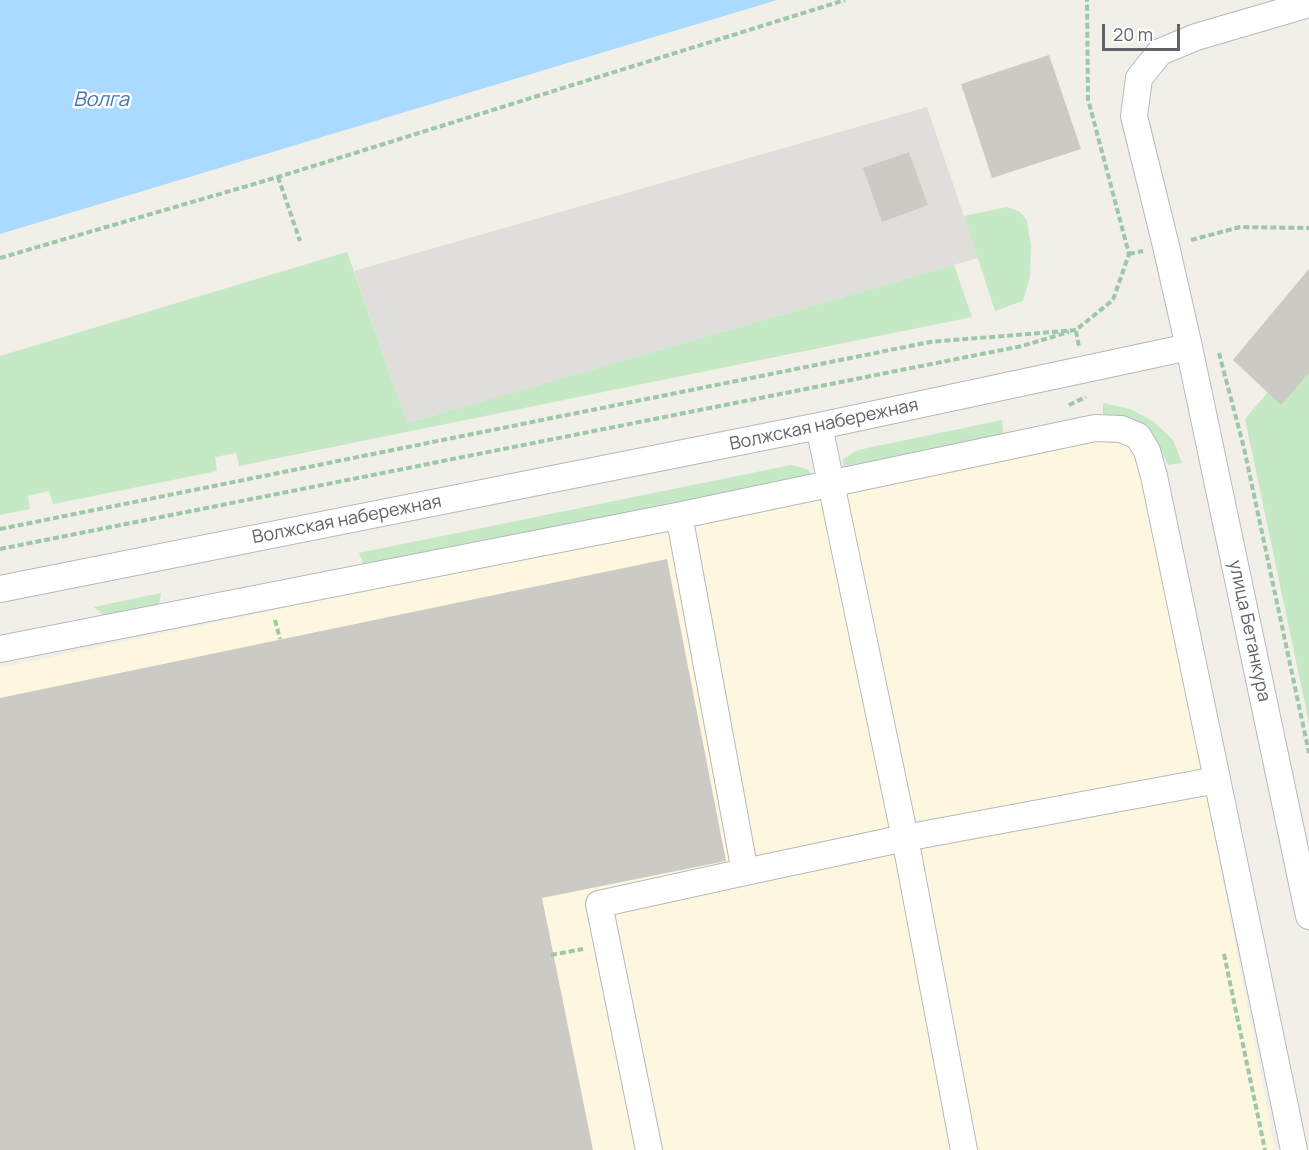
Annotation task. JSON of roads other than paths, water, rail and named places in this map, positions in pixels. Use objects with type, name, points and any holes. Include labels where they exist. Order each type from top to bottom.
[{"type":"street","points":[[1189,347],[1178,243],[1134,116],[1139,78],[1160,52],[1196,37],[1309,4]]},
{"type":"street","name":"Волжская набережная","points":[[0,589],[819,426],[1189,347]]},
{"type":"street","name":"улица Бетанкура","points":[[1189,347],[1309,916]]},
{"type":"street","points":[[819,426],[905,838],[964,1150]]},
{"type":"street","points":[[0,649],[677,516],[1095,428],[1121,429],[1138,436],[1147,451],[1154,476],[1294,1150]]},
{"type":"street","points":[[677,516],[682,531],[745,872]]},
{"type":"street","points":[[649,1150],[599,904],[905,838],[1217,780]]},
{"type":"water","name":"Волга","points":[[0,0],[777,0],[0,234]]}]
